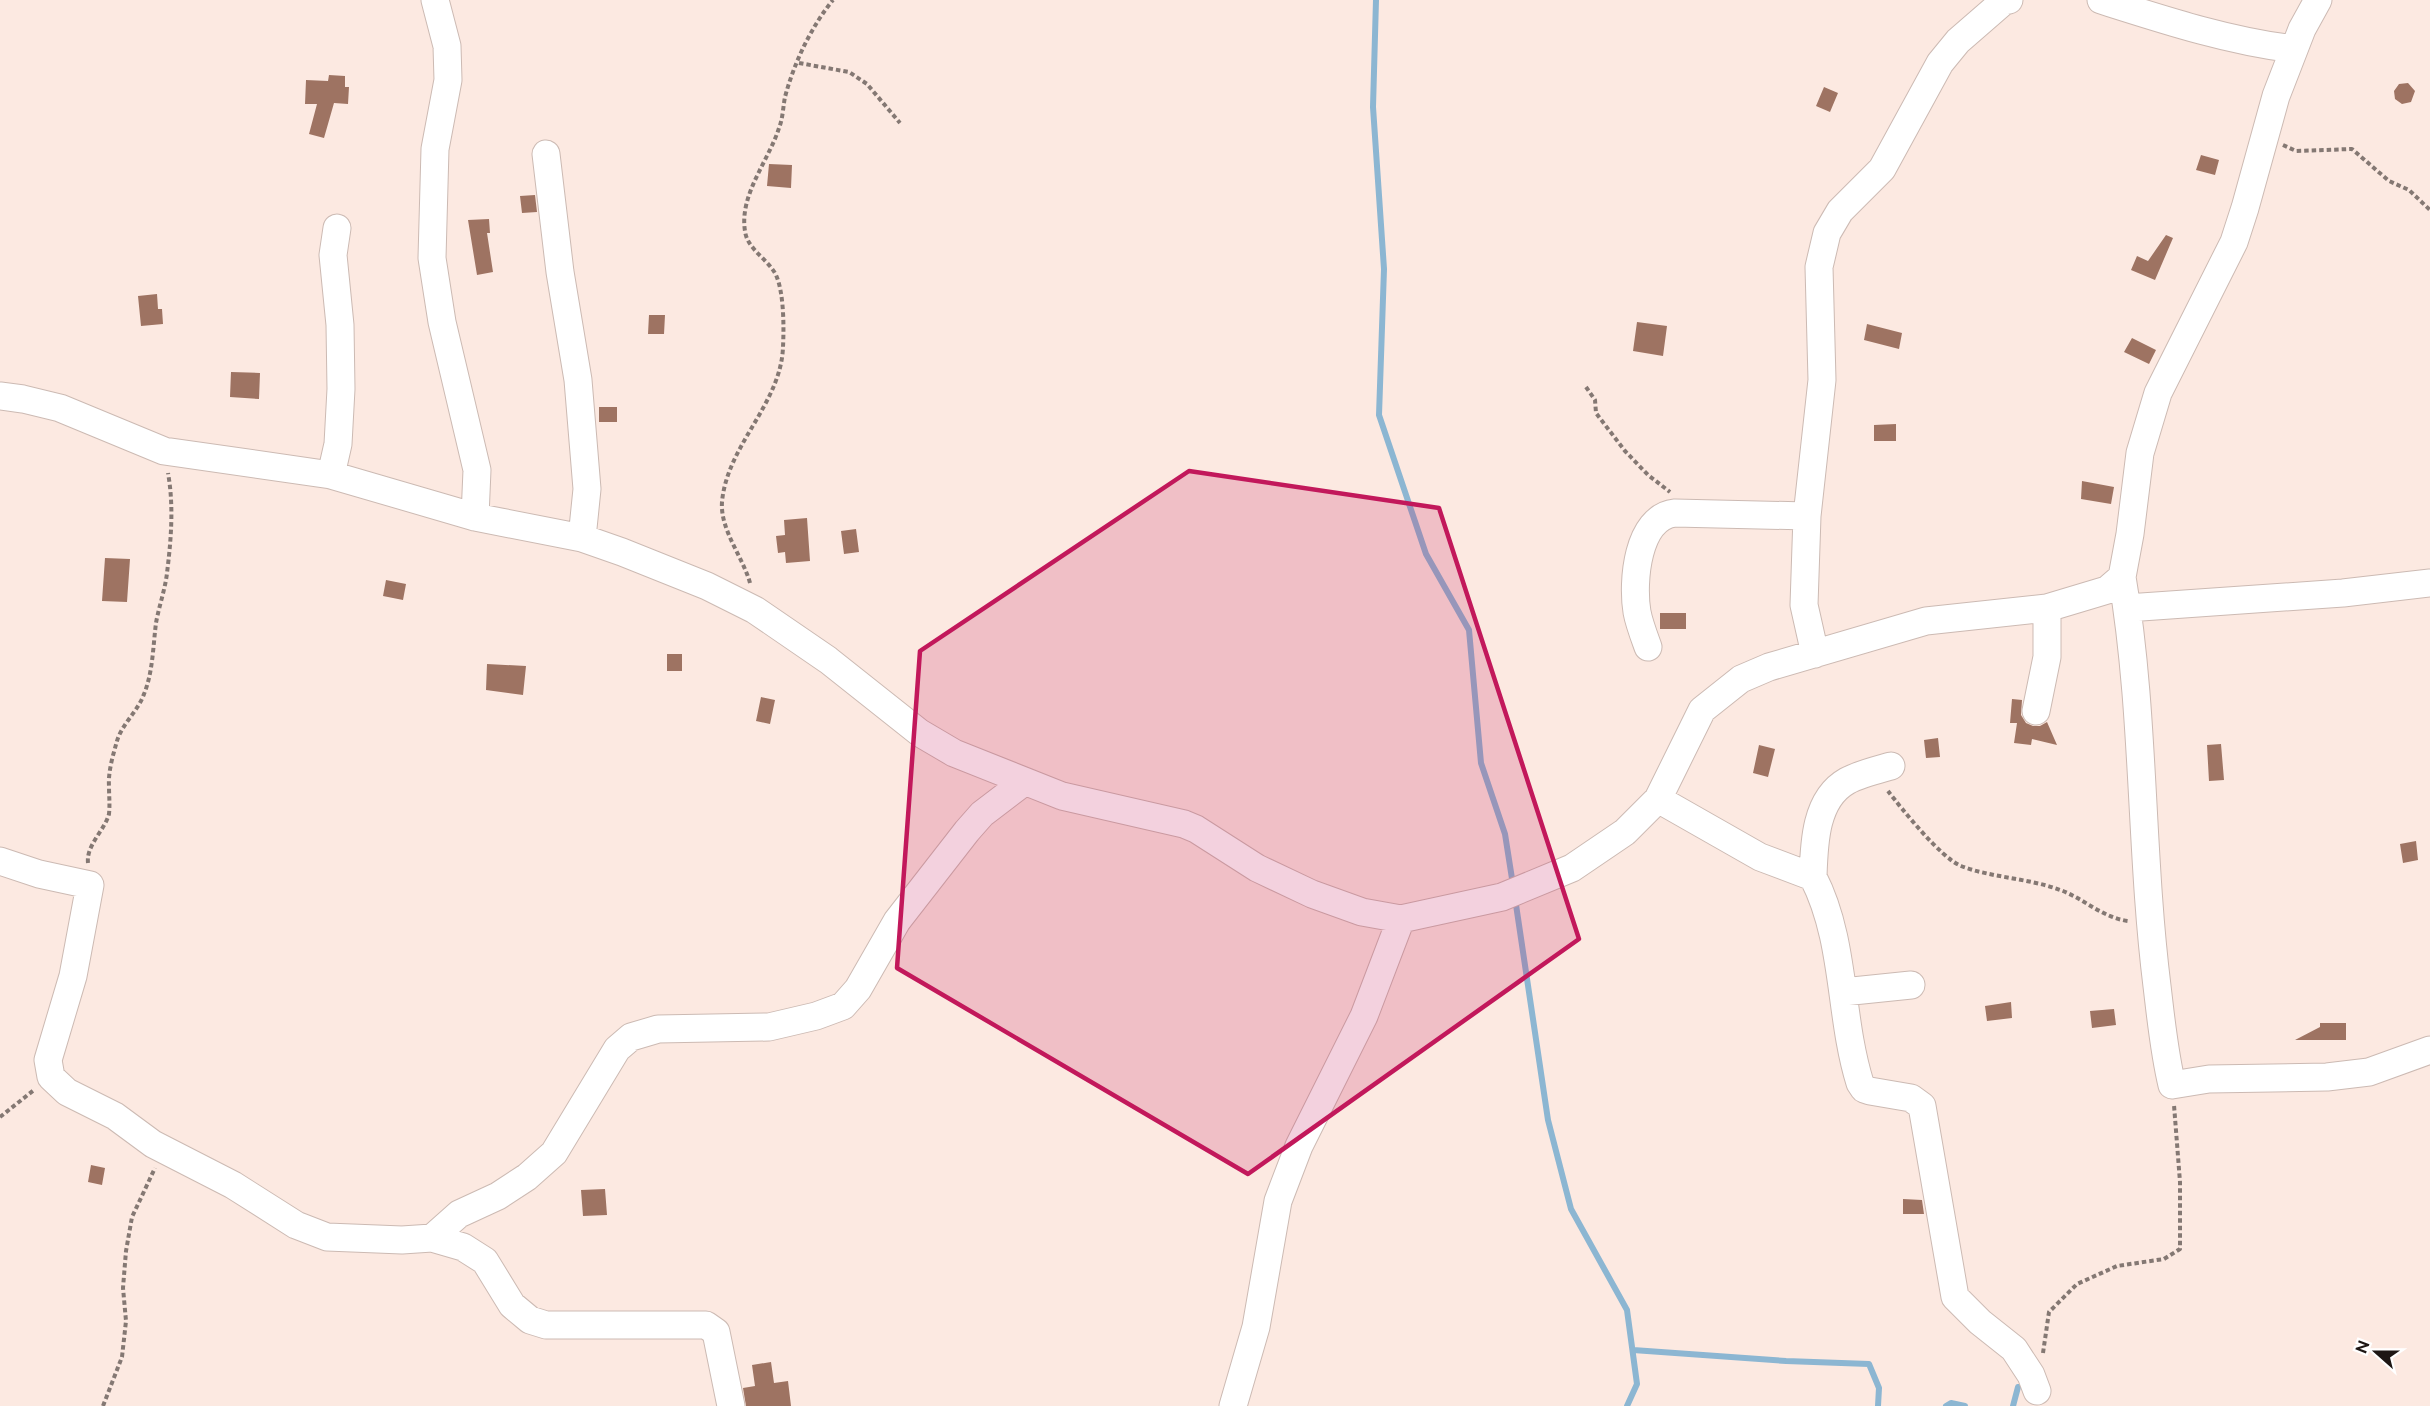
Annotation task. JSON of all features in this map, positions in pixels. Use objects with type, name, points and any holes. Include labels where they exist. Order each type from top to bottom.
[{"type":"street","points":[[435,0],[447,46],[448,80],[435,149],[432,258],[442,322],[477,470],[475,517]]},
{"type":"street","points":[[1815,654],[1804,605],[1807,516],[1822,380],[1819,267],[1827,233],[1840,211],[1882,169],[1904,133],[1921,95],[1940,63],[1958,40],[2004,1],[2009,0]]},
{"type":"street","points":[[2101,0],[2191,27],[2259,44],[2294,49]]},
{"type":"street","points":[[2318,0],[2294,49],[2264,135],[2234,242],[2157,393],[2140,453],[2122,577],[2141,747],[2150,923],[2166,1059],[2172,1085],[2209,1079],[2327,1077],[2369,1072],[2430,1050]]},
{"type":"street","points":[[546,154],[560,272],[578,380],[587,489],[582,538]]},
{"type":"street","points":[[331,475],[338,444],[341,389],[340,325],[333,255],[337,228]]},
{"type":"street","points":[[0,396],[60,408],[164,451],[331,475],[475,517],[582,538],[672,572],[755,610],[828,660],[920,733],[954,753],[1062,796],[1196,829],[1257,868],[1312,894],[1362,912],[1401,918],[1502,897],[1572,867],[1625,832],[1658,799],[1702,711],[1740,680],[1769,667],[1926,621],[2047,608],[2107,590],[2122,577]]},
{"type":"street","points":[[1648,647],[1637,613],[1635,593],[1637,561],[1646,536],[1654,523],[1667,514],[1675,513],[1807,516]]},
{"type":"street","points":[[2127,608],[2343,593],[2430,583]]},
{"type":"street","points":[[2036,711],[2046,657],[2047,608]]},
{"type":"street","points":[[1883,769],[1848,781],[1835,790],[1825,803],[1816,835],[1813,877],[1821,892],[1834,937],[1860,1083],[1864,1089],[1911,1098],[1922,1106],[1955,1297],[1980,1322],[2014,1349],[2031,1375],[2037,1391]]},
{"type":"street","points":[[432,1238],[459,1214],[498,1196],[554,1153],[617,1049],[631,1037],[658,1029],[769,1026],[816,1016],[843,1006],[858,990],[897,921],[967,831],[982,814],[1024,782]]},
{"type":"street","points":[[1658,799],[1760,857],[1813,877]]},
{"type":"street","points":[[0,861],[39,874],[90,885],[73,976],[48,1060],[51,1077],[67,1092],[115,1116],[143,1138],[233,1185],[296,1225],[327,1237],[402,1240],[432,1238],[462,1247],[485,1261],[512,1305],[530,1320],[546,1325],[706,1325],[716,1332],[731,1406]]},
{"type":"street","points":[[1233,1406],[1256,1327],[1278,1201],[1299,1146],[1364,1016],[1401,918]]},
{"type":"street","points":[[1843,992],[1911,985]]},
{"type":"path","points":[[755,610],[754,595],[746,569],[724,522],[722,502],[731,465],[780,369],[783,347],[781,293],[775,273],[749,242],[745,233],[745,217],[748,199],[780,127],[786,96],[807,40],[822,13],[833,0]]},
{"type":"path","points":[[799,63],[849,72],[867,84],[900,123]]},
{"type":"path","points":[[2264,135],[2296,151],[2352,149],[2390,181],[2409,190],[2430,210]]},
{"type":"path","points":[[1586,387],[1595,400],[1596,413],[1625,451],[1648,475],[1671,493],[1675,513]]},
{"type":"path","points":[[90,885],[87,859],[108,816],[109,785],[117,739],[145,694],[155,644],[156,625],[166,575],[171,516],[171,490],[164,451]]},
{"type":"path","points":[[1883,769],[1919,828],[1959,865],[2022,878],[2062,891],[2103,914],[2122,920],[2150,923]]},
{"type":"path","points":[[0,1117],[51,1077]]},
{"type":"path","points":[[2037,1391],[2049,1312],[2077,1284],[2117,1266],[2164,1259],[2180,1249],[2180,1182],[2172,1085]]},
{"type":"path","points":[[103,1406],[122,1357],[126,1321],[124,1279],[132,1217],[165,1149]]},
{"type":"highlighted area","points":[[1189,471],[1439,508],[1579,939],[1248,1174],[897,968],[920,651]]},
{"type":"building","points":[[329,75],[345,76],[345,87],[349,87],[348,104],[334,103],[324,138],[309,134],[317,104],[305,104],[306,80],[328,81]]},
{"type":"building","points":[[2408,83],[2415,91],[2411,102],[2402,104],[2395,99],[2394,91],[2399,84]]},
{"type":"building","points":[[1824,87],[1838,93],[1830,112],[1816,106]]},
{"type":"building","points":[[2201,155],[2219,160],[2215,175],[2196,170]]},
{"type":"building","points":[[769,164],[792,165],[791,188],[767,186]]},
{"type":"building","points":[[535,195],[537,212],[522,213],[520,196]]},
{"type":"building","points":[[489,219],[490,233],[487,233],[493,272],[477,275],[468,220]]},
{"type":"building","points":[[2166,235],[2173,238],[2155,280],[2131,270],[2137,256],[2148,261]]},
{"type":"building","points":[[157,294],[158,309],[162,309],[163,324],[141,326],[138,296]]},
{"type":"building","points":[[649,315],[665,315],[664,334],[648,334]]},
{"type":"building","points":[[1637,322],[1667,326],[1663,356],[1633,351]]},
{"type":"building","points":[[1867,324],[1902,333],[1899,349],[1864,340]]},
{"type":"building","points":[[2132,338],[2156,350],[2149,364],[2124,352]]},
{"type":"building","points":[[231,372],[260,373],[259,399],[230,397]]},
{"type":"building","points":[[599,407],[617,407],[617,422],[599,422]]},
{"type":"building","points":[[1896,424],[1896,441],[1874,441],[1874,425]]},
{"type":"building","points":[[2082,481],[2114,487],[2111,504],[2081,499]]},
{"type":"building","points":[[807,518],[810,561],[786,563],[785,552],[778,553],[776,536],[785,535],[784,520]]},
{"type":"building","points":[[856,529],[859,552],[844,554],[841,531]]},
{"type":"building","points":[[105,558],[130,559],[127,602],[102,601]]},
{"type":"building","points":[[386,580],[406,584],[403,600],[383,596]]},
{"type":"building","points":[[1660,613],[1686,613],[1686,629],[1660,629]]},
{"type":"building","points":[[667,654],[682,654],[682,671],[667,671]]},
{"type":"building","points":[[487,664],[526,666],[523,695],[486,690]]},
{"type":"building","points":[[761,697],[775,700],[770,724],[756,721]]},
{"type":"building","points":[[2012,699],[2022,700],[2021,715],[2026,723],[2040,726],[2047,722],[2057,745],[2032,739],[2031,745],[2014,743],[2017,723],[2010,723]]},
{"type":"building","points":[[1938,738],[1940,757],[1926,758],[1924,740]]},
{"type":"building","points":[[2221,744],[2224,780],[2209,781],[2207,745]]},
{"type":"building","points":[[1759,745],[1775,749],[1768,777],[1753,773]]},
{"type":"building","points":[[2416,841],[2418,860],[2403,863],[2400,844]]},
{"type":"building","points":[[2011,1002],[2012,1018],[1987,1021],[1985,1006]]},
{"type":"building","points":[[2114,1009],[2116,1025],[2092,1028],[2090,1011]]},
{"type":"building","points":[[2320,1023],[2346,1023],[2346,1040],[2295,1040],[2320,1027]]},
{"type":"building","points":[[91,1165],[105,1168],[102,1185],[88,1182]]},
{"type":"building","points":[[605,1189],[607,1215],[583,1216],[581,1190]]},
{"type":"building","points":[[1903,1199],[1922,1200],[1924,1214],[1903,1214]]},
{"type":"building","points":[[771,1362],[774,1383],[788,1381],[791,1406],[746,1406],[743,1388],[755,1386],[752,1365]]},
{"type":"waterway","points":[[1376,0],[1373,107],[1384,269],[1379,415],[1426,554],[1469,630],[1481,763],[1505,834],[1513,885]]},
{"type":"waterway","points":[[1515,898],[1548,1120],[1571,1209],[1627,1310],[1637,1384],[1627,1406]]},
{"type":"waterway","points":[[1633,1350],[1786,1361],[1869,1364],[1879,1388],[1878,1406]]},
{"type":"waterway","points":[[2013,1406],[2018,1387]]},
{"type":"waterway","points":[[1946,1406],[1951,1403],[1965,1406]]}]
